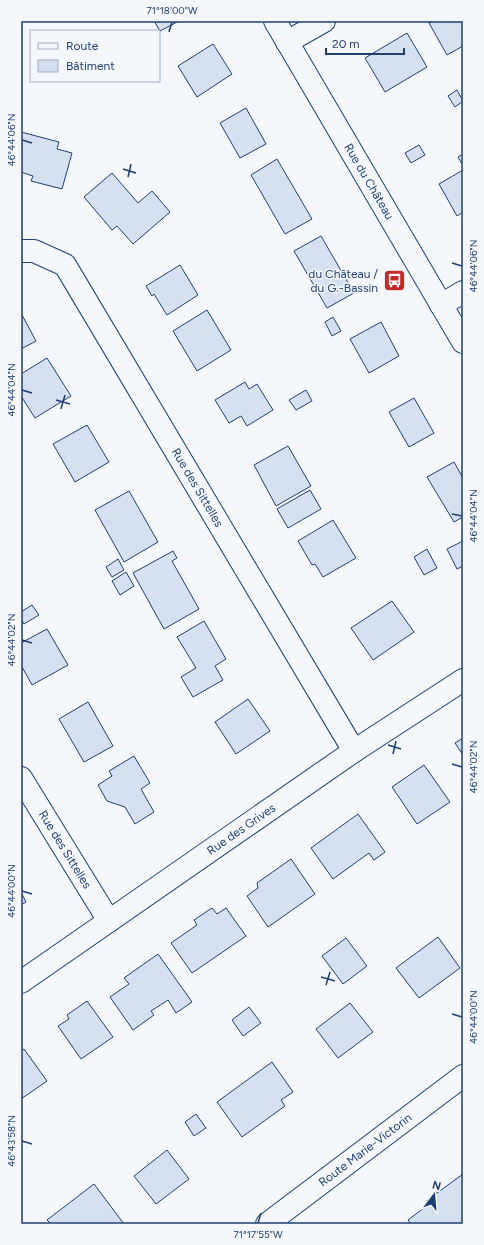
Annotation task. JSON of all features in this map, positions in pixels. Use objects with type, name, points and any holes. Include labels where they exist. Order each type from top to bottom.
[{"type":"street","name":"Rue du Château","points":[[275,21],[463,342]]},
{"type":"street","points":[[287,42],[324,21]]},
{"type":"street","name":"Rue des Sittelles","points":[[21,251],[34,251],[65,265],[354,751]]},
{"type":"street","points":[[441,305],[463,292]]},
{"type":"street","name":"Rue des Grives","points":[[21,982],[354,751],[463,680]]},
{"type":"street","name":"Rue des Sittelles","points":[[21,778],[109,921]]},
{"type":"street","name":"Route Marie-Victorin","points":[[267,1224],[463,1076]]},
{"type":"building","points":[[154,21],[179,21],[160,31]]},
{"type":"building","points":[[433,21],[463,21],[463,46],[447,55],[429,23]]},
{"type":"building","points":[[407,33],[427,67],[385,92],[365,58]]},
{"type":"building","points":[[213,44],[232,74],[197,97],[178,66]]},
{"type":"building","points":[[457,90],[463,101],[455,107],[448,96]]},
{"type":"building","points":[[246,108],[266,144],[240,158],[220,123]]},
{"type":"building","points":[[21,132],[59,142],[57,149],[72,153],[62,189],[31,181],[33,176],[21,172]]},
{"type":"building","points":[[419,145],[425,155],[411,163],[405,153]]},
{"type":"building","points":[[463,154],[463,166],[458,157]]},
{"type":"building","points":[[277,159],[312,219],[285,234],[251,175]]},
{"type":"building","points":[[463,170],[463,212],[457,216],[439,184]]},
{"type":"building","points":[[112,173],[138,203],[152,191],[170,212],[133,244],[117,226],[112,230],[84,197]]},
{"type":"building","points":[[321,236],[354,293],[327,308],[294,251]]},
{"type":"building","points":[[180,265],[198,295],[167,315],[154,294],[152,296],[146,286]]},
{"type":"building","points":[[207,310],[231,350],[197,371],[173,331]]},
{"type":"building","points":[[21,313],[36,341],[21,349]]},
{"type":"building","points":[[333,317],[341,331],[332,336],[325,322]]},
{"type":"building","points":[[381,322],[399,356],[369,373],[350,339]]},
{"type":"building","points":[[47,358],[71,396],[35,418],[21,396],[21,374]]},
{"type":"building","points":[[245,382],[249,389],[257,384],[273,410],[247,426],[241,416],[229,423],[215,400]]},
{"type":"building","points":[[306,390],[312,401],[296,410],[289,400]]},
{"type":"building","points":[[414,398],[434,433],[409,447],[389,412]]},
{"type":"building","points":[[87,425],[109,462],[75,482],[53,444]]},
{"type":"building","points":[[288,446],[311,486],[276,506],[254,465]]},
{"type":"building","points":[[454,462],[463,478],[463,517],[454,522],[427,477]]},
{"type":"building","points":[[310,490],[321,509],[288,528],[277,509]]},
{"type":"building","points":[[129,491],[158,542],[124,562],[95,510]]},
{"type":"building","points":[[333,520],[356,558],[323,577],[315,564],[312,565],[298,541]]},
{"type":"building","points":[[463,541],[463,566],[457,569],[447,549]]},
{"type":"building","points":[[427,549],[437,568],[424,575],[414,557]]},
{"type":"building","points":[[173,551],[177,558],[172,561],[199,609],[164,629],[133,573]]},
{"type":"building","points":[[118,559],[124,570],[112,577],[106,567]]},
{"type":"building","points":[[126,572],[134,586],[120,595],[112,581]]},
{"type":"building","points":[[392,601],[414,632],[373,660],[351,628]]},
{"type":"building","points":[[32,605],[39,615],[24,624],[21,619],[21,612]]},
{"type":"building","points":[[204,621],[226,659],[215,666],[223,680],[193,697],[181,677],[196,668],[177,637]]},
{"type":"building","points":[[47,629],[68,665],[32,685],[21,665],[21,643]]},
{"type":"building","points":[[248,699],[270,731],[236,754],[215,722]]},
{"type":"building","points":[[88,702],[113,746],[84,762],[59,719]]},
{"type":"building","points":[[463,738],[463,755],[455,743]]},
{"type":"building","points":[[134,756],[150,783],[141,789],[154,812],[135,824],[125,807],[107,801],[98,785],[112,776],[109,771]]},
{"type":"building","points":[[424,765],[450,802],[417,824],[392,787]]},
{"type":"building","points":[[358,814],[385,852],[374,860],[369,853],[333,879],[311,848]]},
{"type":"building","points":[[291,859],[315,894],[268,927],[247,896],[258,888],[257,883]]},
{"type":"building","points":[[21,892],[26,902],[21,905]]},
{"type":"building","points":[[212,908],[217,914],[226,908],[246,936],[192,973],[171,943],[197,925],[194,920]]},
{"type":"building","points":[[438,937],[460,968],[419,998],[396,968]]},
{"type":"building","points":[[346,938],[367,966],[343,984],[322,956]]},
{"type":"building","points":[[158,954],[192,1002],[176,1013],[168,1000],[151,1011],[154,1015],[133,1030],[110,997],[129,984],[124,978]]},
{"type":"building","points":[[87,1001],[113,1037],[81,1059],[58,1026],[69,1019],[67,1015]]},
{"type":"building","points":[[350,1003],[373,1032],[338,1058],[316,1029]]},
{"type":"building","points":[[249,1007],[261,1023],[243,1036],[232,1020]]},
{"type":"building","points":[[24,1049],[47,1081],[21,1099],[21,1051]]},
{"type":"building","points":[[272,1062],[293,1092],[281,1100],[285,1106],[242,1137],[217,1102]]},
{"type":"building","points":[[196,1114],[206,1128],[194,1136],[185,1122]]},
{"type":"building","points":[[167,1150],[189,1179],[156,1204],[134,1176]]},
{"type":"building","points":[[463,1174],[463,1222],[460,1224],[411,1224],[408,1220],[429,1204],[426,1201]]},
{"type":"building","points":[[94,1184],[124,1224],[51,1224],[47,1220]]},
{"type":"place","name":"du Château / du G.-Bassin","points":[[394,281]]}]
